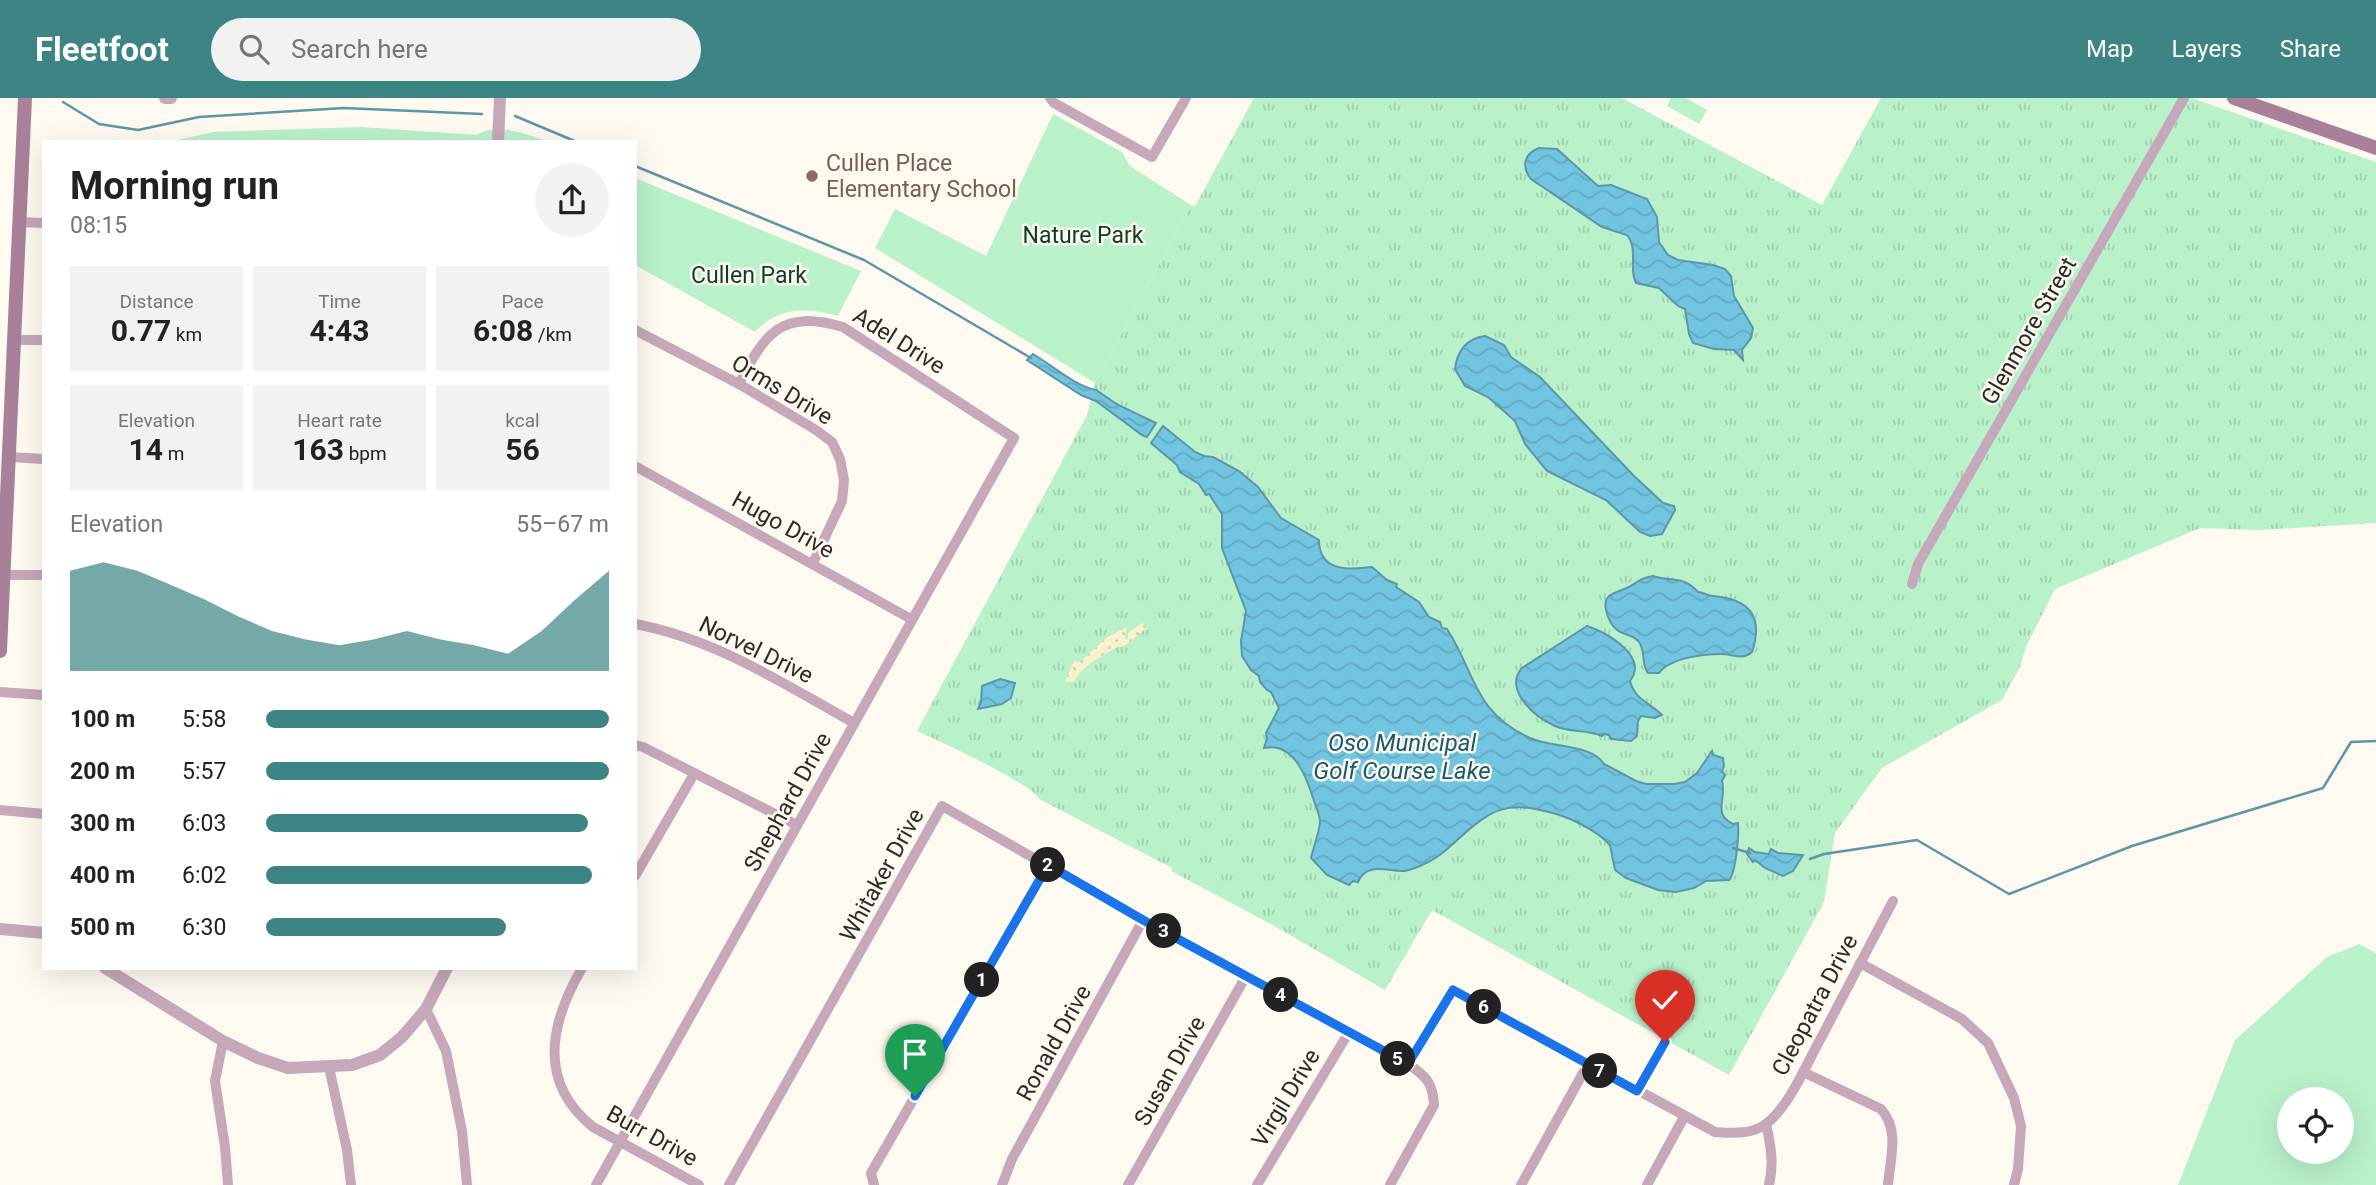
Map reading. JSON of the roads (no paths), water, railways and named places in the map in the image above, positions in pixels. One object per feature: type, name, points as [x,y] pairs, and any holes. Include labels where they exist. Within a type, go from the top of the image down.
[{"type":"main road","points":[[0,651],[25,98]]},
{"type":"main road","points":[[2234,98],[2376,148]]},
{"type":"street","points":[[165,98],[171,98]]},
{"type":"street","points":[[498,140],[500,98]]},
{"type":"street","points":[[1050,98],[1054,103],[1152,157],[1186,98]]},
{"type":"street","name":"Glenmore Street","points":[[1912,584],[1918,564],[2183,98]]},
{"type":"street","points":[[19,222],[42,223]]},
{"type":"street","name":"Adel Drive","points":[[739,384],[757,348],[778,329],[799,320],[819,320],[843,327],[1014,438]]},
{"type":"street","name":"Orms Drive","points":[[637,331],[739,384],[832,442],[844,480],[842,501],[814,563]]},
{"type":"street","points":[[14,340],[42,340]]},
{"type":"street","name":"Shephard Drive","points":[[596,1185],[1014,438]]},
{"type":"street","points":[[9,457],[42,459]]},
{"type":"street","name":"Hugo Drive","points":[[637,467],[911,619]]},
{"type":"street","points":[[4,575],[42,575]]},
{"type":"street","name":"Norvel Drive","points":[[637,625],[697,640],[734,656],[854,723]]},
{"type":"street","points":[[0,692],[42,695]]},
{"type":"street","points":[[637,746],[797,825]]},
{"type":"street","points":[[637,873],[694,774]]},
{"type":"street","name":"Whitaker Drive","points":[[729,1185],[943,806],[1427,1077],[1433,1091],[1434,1105],[1390,1185]]},
{"type":"street","points":[[0,810],[42,814]]},
{"type":"street","points":[[874,1185],[871,1173],[1048,865]]},
{"type":"street","name":"Cleopatra Drive","points":[[1766,1124],[1779,1111],[1803,1072],[1893,901]]},
{"type":"street","name":"Ronald Drive","points":[[1002,1185],[1012,1159],[1143,920]]},
{"type":"street","points":[[0,929],[42,933]]},
{"type":"street","points":[[1860,963],[1962,1019],[1989,1043],[2014,1098],[2021,1126],[2014,1185]]},
{"type":"street","points":[[108,970],[223,1041],[258,1059],[288,1068],[352,1065],[380,1055],[402,1037],[426,1009],[445,970]]},
{"type":"street","name":"Burr Drive","points":[[581,970],[567,995],[557,1024],[554,1061],[558,1079],[569,1103],[579,1115],[620,1143],[699,1185]]},
{"type":"street","name":"Susan Drive","points":[[1128,1185],[1246,976]]},
{"type":"street","points":[[1408,1064],[1453,990],[1715,1132],[1751,1131],[1766,1124],[1773,1169],[1769,1185]]},
{"type":"street","points":[[426,1009],[446,1051],[462,1131],[467,1185]]},
{"type":"street","name":"Virgil Drive","points":[[1257,1185],[1349,1032]]},
{"type":"street","points":[[223,1041],[215,1081],[228,1185]]},
{"type":"street","points":[[1637,1091],[1665,1042]]},
{"type":"street","points":[[1521,1185],[1588,1064]]},
{"type":"street","points":[[329,1067],[351,1185]]},
{"type":"street","points":[[1803,1072],[1881,1109],[1890,1119],[1893,1131],[1888,1185]]},
{"type":"street","points":[[1647,1185],[1684,1117]]},
{"type":"water","points":[[1539,148],[1557,149],[1598,186],[1611,185],[1647,199],[1657,217],[1659,242],[1668,255],[1678,260],[1725,269],[1731,276],[1734,296],[1753,328],[1751,338],[1742,350],[1743,360],[1734,350],[1714,349],[1693,343],[1685,309],[1659,288],[1636,283],[1631,241],[1627,235],[1602,227],[1531,179],[1525,165],[1527,157]]},
{"type":"water","points":[[1485,336],[1504,345],[1511,357],[1540,377],[1634,476],[1663,503],[1674,506],[1675,510],[1662,534],[1650,536],[1640,532],[1606,500],[1547,471],[1525,444],[1515,421],[1488,397],[1465,386],[1455,369],[1458,357],[1464,346],[1473,339]]},
{"type":"water","points":[[1033,354],[1072,380],[1156,423],[1147,437],[1142,435],[1096,401],[1081,395],[1027,360]]},
{"type":"water","name":"Oso Municipal Golf Course Lake","points":[[1163,426],[1195,452],[1213,457],[1239,471],[1258,487],[1281,518],[1319,540],[1320,550],[1330,563],[1337,567],[1354,569],[1372,567],[1419,602],[1429,617],[1447,629],[1478,691],[1497,717],[1512,728],[1539,741],[1590,753],[1604,764],[1646,784],[1685,782],[1697,773],[1712,751],[1713,755],[1723,758],[1723,816],[1733,824],[1738,823],[1735,862],[1729,880],[1706,881],[1694,888],[1676,892],[1658,890],[1626,878],[1615,870],[1610,845],[1592,830],[1563,816],[1513,807],[1491,814],[1439,856],[1410,870],[1371,870],[1361,876],[1358,882],[1353,881],[1349,885],[1327,875],[1311,858],[1320,819],[1303,772],[1298,763],[1283,750],[1264,748],[1266,733],[1279,708],[1271,692],[1260,682],[1259,676],[1251,670],[1242,656],[1241,641],[1246,611],[1222,548],[1222,514],[1199,484],[1180,472],[1177,465],[1151,443]]},
{"type":"water","points":[[1653,576],[1682,581],[1698,592],[1736,601],[1744,606],[1754,619],[1756,628],[1752,652],[1741,657],[1721,654],[1696,656],[1679,660],[1659,673],[1648,673],[1639,642],[1614,627],[1608,618],[1605,604],[1612,594]]},
{"type":"water","points":[[1587,626],[1614,640],[1630,655],[1634,663],[1630,681],[1632,687],[1639,697],[1662,715],[1655,718],[1641,716],[1637,736],[1631,741],[1555,726],[1531,709],[1519,694],[1517,676],[1522,668]]},
{"type":"water","points":[[1000,679],[1015,683],[1011,698],[1002,704],[978,709],[982,686]]},
{"type":"water","points":[[1749,848],[1755,852],[1769,854],[1771,849],[1778,853],[1803,855],[1793,871],[1783,876],[1755,860],[1753,862],[1747,854]]},
{"type":"waterway","points":[[63,102],[99,124],[138,130],[199,117],[344,108],[482,114]]},
{"type":"waterway","points":[[515,116],[572,140]]},
{"type":"waterway","points":[[637,167],[864,260],[1031,358]]},
{"type":"waterway","points":[[1810,859],[1824,854],[1917,840],[2009,894],[2132,846],[2323,788],[2351,742],[2376,741]]},
{"type":"waterway","points":[[1733,848],[1750,853]]},
{"type":"place","name":"Cullen Place Elementary School","points":[[812,176]]},
{"type":"park label","name":"Nature Park","points":[[1083,235]]},
{"type":"park label","name":"Cullen Park","points":[[749,275]]}]
